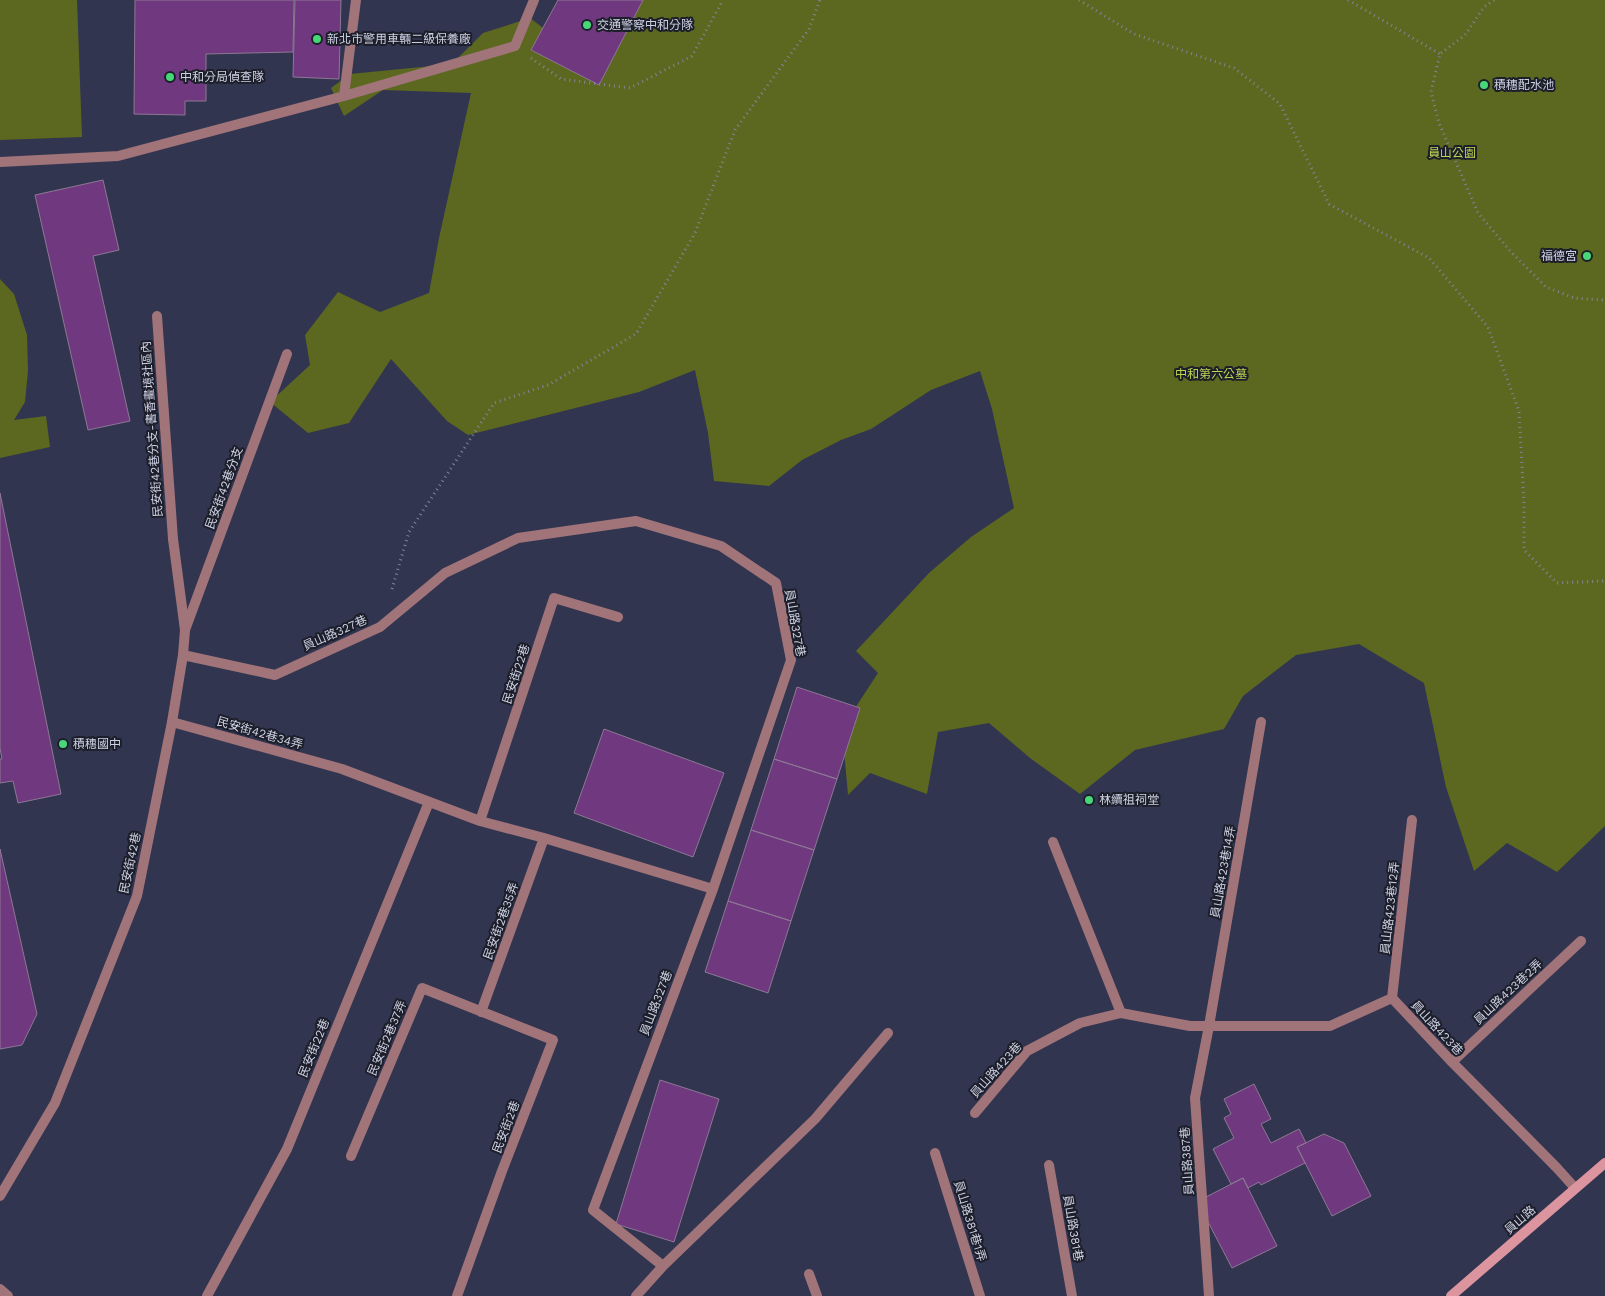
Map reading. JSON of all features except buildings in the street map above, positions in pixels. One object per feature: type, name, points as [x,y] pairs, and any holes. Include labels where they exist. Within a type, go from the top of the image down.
[{"type":"street","points":[[344,96],[356,0]]},
{"type":"street","points":[[0,162],[118,156],[344,96],[515,46],[534,0]]},
{"type":"street","name":"民安街42巷分支-書香畫境社區內","points":[[157,316],[173,539]]},
{"type":"street","name":"民安街42巷分支","points":[[185,630],[287,354]]},
{"type":"street","name":"員山路327巷","points":[[183,655],[274,675],[380,627],[444,573],[518,538],[636,521],[721,546],[776,583],[791,660],[713,889],[593,1210],[663,1266]]},
{"type":"street","name":"民安街42巷","points":[[0,1196],[54,1104],[137,896],[172,722],[183,655],[185,630],[173,539]]},
{"type":"street","name":"民安街22巷","points":[[480,821],[554,598],[618,617]]},
{"type":"street","name":"民安街42巷34弄","points":[[172,722],[342,769],[480,821],[544,838],[713,889]]},
{"type":"street","name":"員山路423巷14弄","points":[[1209,1026],[1262,722]]},
{"type":"street","name":"民安街22巷","points":[[207,1296],[287,1149],[429,802]]},
{"type":"street","name":"員山路423巷12弄","points":[[1392,998],[1412,820]]},
{"type":"street","name":"民安街2巷35弄","points":[[481,1012],[544,838]]},
{"type":"street","points":[[1052,842],[1121,1013]]},
{"type":"street","name":"員山路423巷2弄","points":[[1452,1062],[1581,941]]},
{"type":"street","name":"民安街2巷37弄","points":[[351,1156],[422,988],[481,1012]]},
{"type":"street","name":"員山路423巷","points":[[975,1113],[1027,1051],[1080,1023],[1121,1013],[1190,1026],[1330,1026],[1392,998],[1575,1188]]},
{"type":"street","name":"民安街2巷","points":[[457,1296],[553,1040],[481,1012]]},
{"type":"street","name":"員山路387巷","points":[[1208,1296],[1195,1098],[1209,1026]]},
{"type":"street","points":[[636,1296],[663,1266],[815,1119],[888,1033]]},
{"type":"street","name":"員山路381巷1弄","points":[[935,1153],[980,1296]]},
{"type":"street","name":"員山路","points":[[1451,1296],[1605,1163]]},
{"type":"street","name":"員山路381巷","points":[[1049,1165],[1072,1296]]},
{"type":"street","points":[[809,1274],[817,1296]]},
{"type":"street","points":[[0,1289],[8,1296]]},
{"type":"path","points":[[515,46],[560,78],[630,88],[692,56],[723,0]]},
{"type":"path","points":[[380,627],[409,532],[494,403],[548,385],[636,334],[695,233],[735,130],[809,30],[820,0]]},
{"type":"path","points":[[1079,0],[1134,34],[1234,68],[1280,104],[1329,204],[1430,258],[1488,327],[1519,411],[1524,502],[1524,550],[1557,583],[1605,581]]},
{"type":"path","points":[[1348,0],[1440,54]]},
{"type":"path","points":[[1494,0],[1484,7],[1466,35],[1440,54],[1431,92],[1439,123],[1478,213],[1511,252],[1546,287],[1574,298],[1605,300]]},
{"type":"green space","points":[[0,0],[77,0],[82,137],[0,140]]},
{"type":"green space","points":[[639,0],[1605,0],[1605,826],[1557,872],[1507,843],[1474,871],[1446,787],[1424,683],[1359,644],[1296,655],[1243,696],[1224,729],[1135,750],[1080,794],[1030,758],[989,723],[938,732],[927,794],[870,773],[848,795],[842,728],[878,673],[856,651],[929,573],[971,537],[1014,508],[992,409],[980,371],[931,390],[871,429],[841,440],[802,460],[769,486],[714,481],[708,433],[695,370],[639,392],[468,435],[447,421],[391,359],[349,423],[308,433],[270,402],[310,365],[305,335],[338,292],[380,312],[429,293],[439,238],[471,93],[383,90],[344,116],[331,88],[350,74],[452,64],[483,33],[530,18],[587,61]]},
{"type":"green space","points":[[0,279],[14,294],[27,335],[28,371],[25,402],[14,420],[46,416],[50,447],[0,458]]},
{"type":"place","name":"交通警察中和分隊","points":[[587,25]]},
{"type":"place","name":"新北市警用車輛二級保養廠","points":[[317,39]]},
{"type":"place","name":"中和分局偵查隊","points":[[170,77]]},
{"type":"place","name":"積穗配水池","points":[[1484,85]]},
{"type":"place","name":"福德宮","points":[[1587,256]]},
{"type":"place","name":"積穗國中","points":[[63,744]]},
{"type":"place","name":"林續祖祠堂","points":[[1089,800]]},
{"type":"park label","name":"員山公園","points":[[1452,153]]},
{"type":"park label","name":"中和第六公墓","points":[[1211,374]]}]
